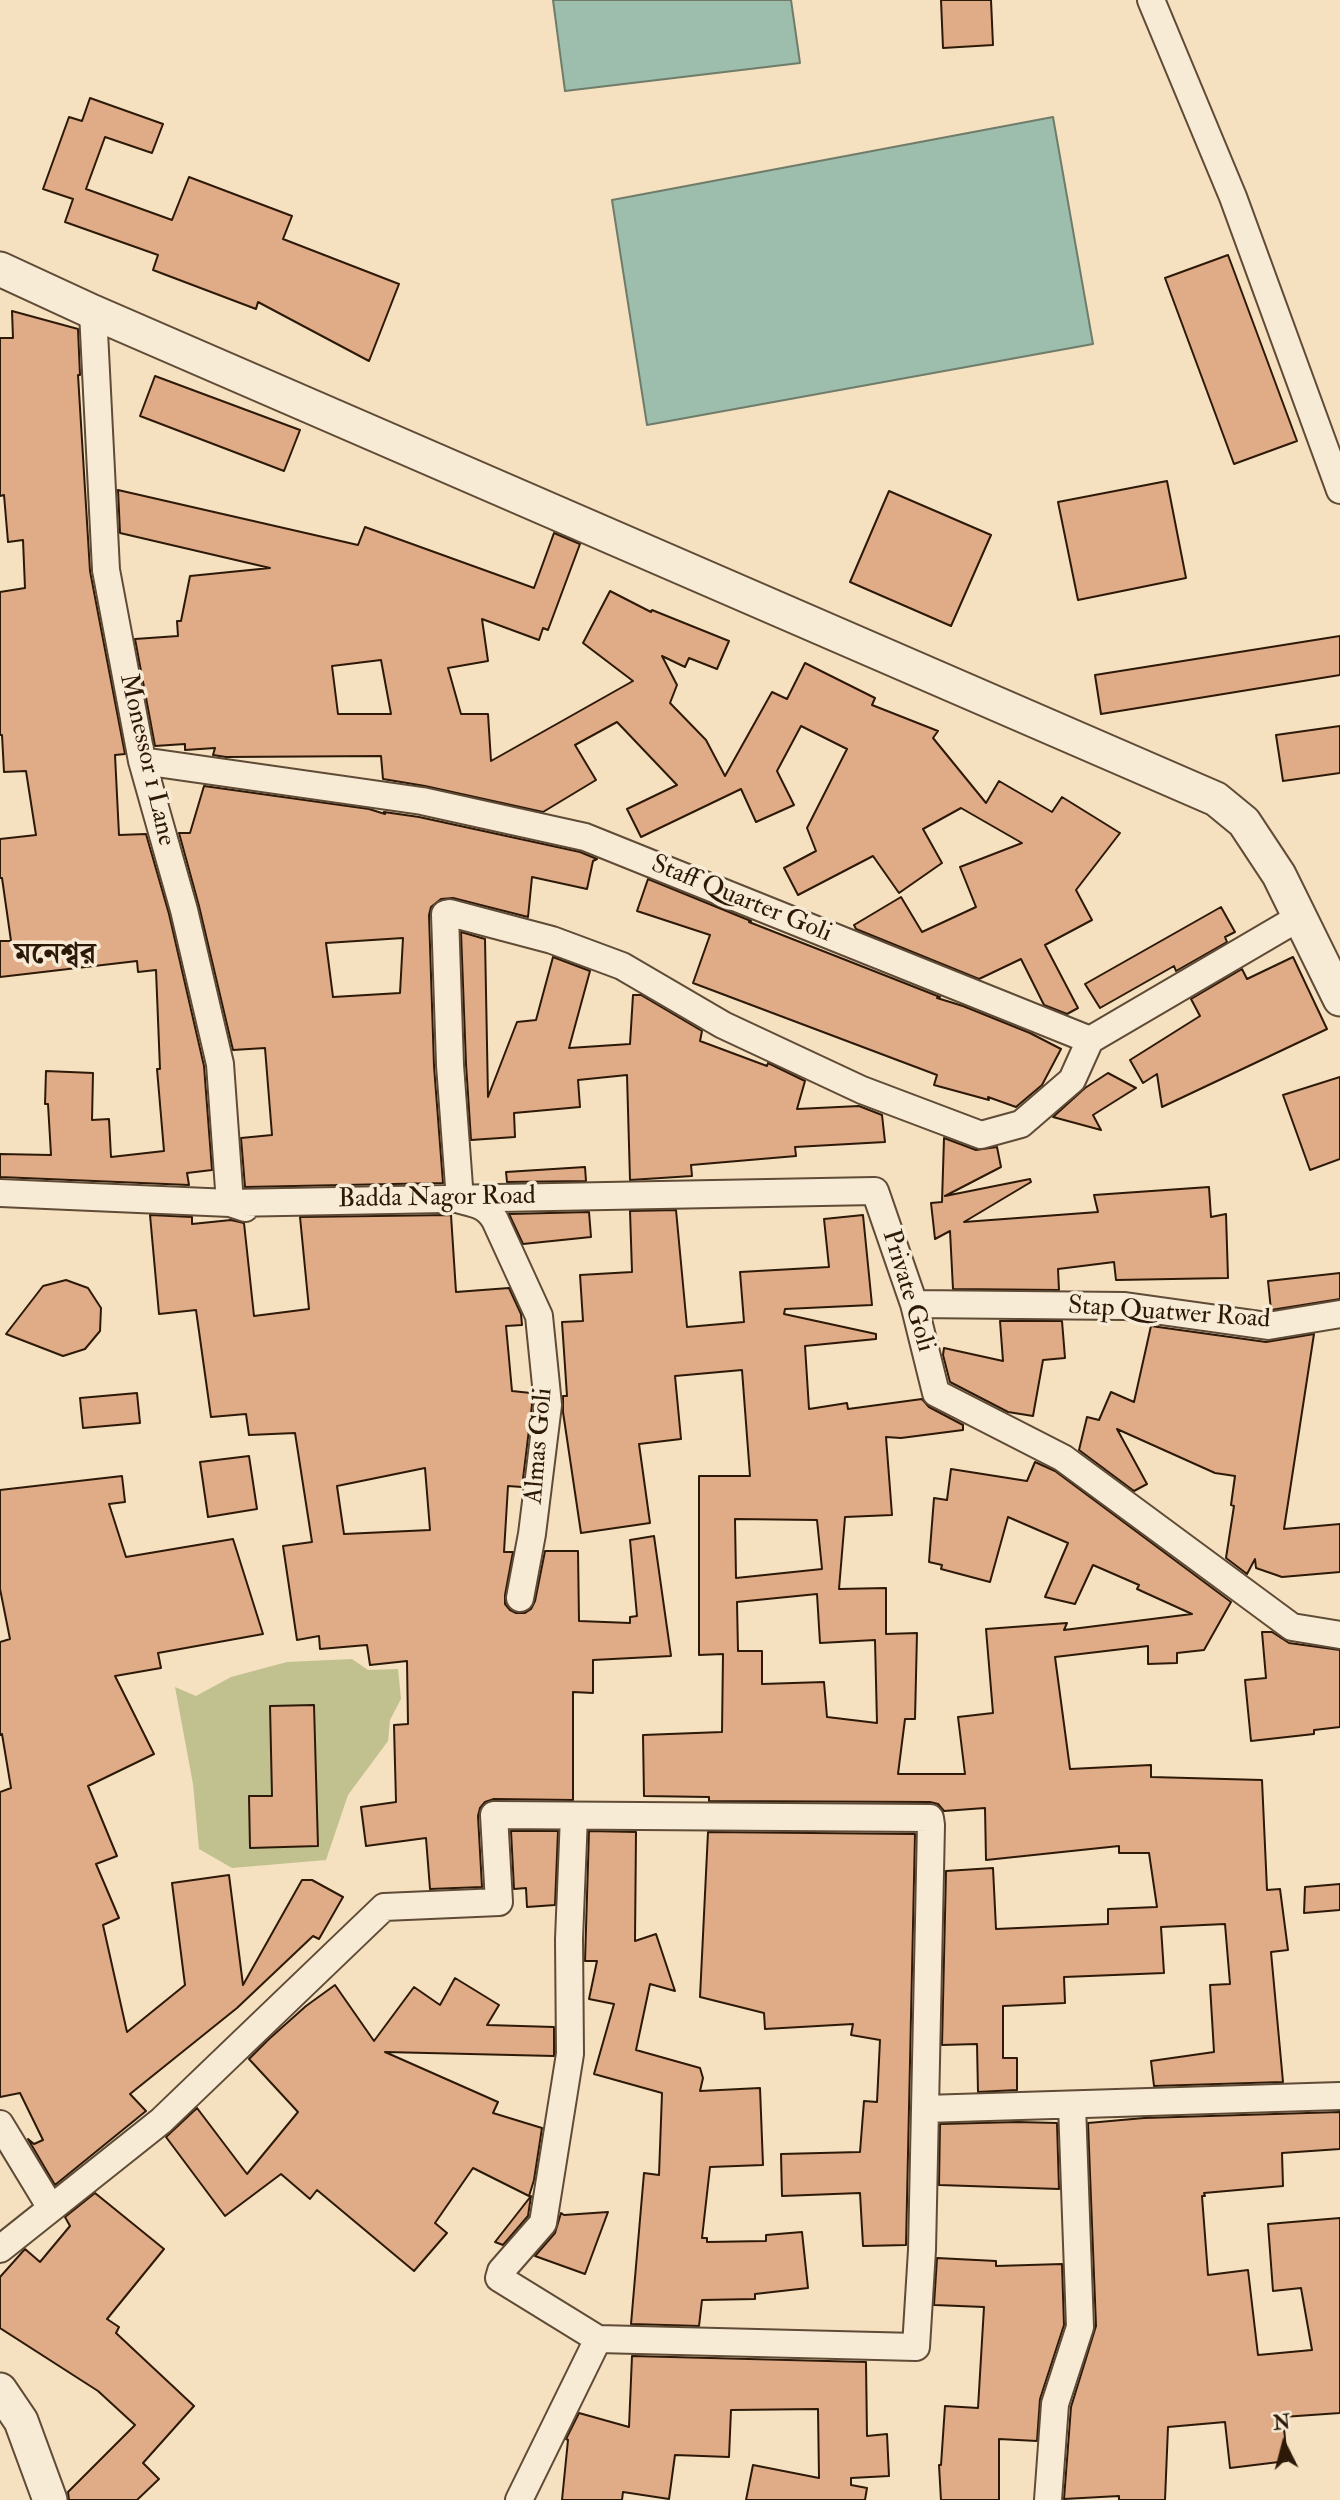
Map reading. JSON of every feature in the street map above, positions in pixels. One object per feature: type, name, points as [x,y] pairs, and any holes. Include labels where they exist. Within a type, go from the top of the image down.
[{"type":"street","points":[[1151,0],[1233,197],[1340,490]]},
{"type":"street","points":[[0,269],[93,312],[1216,799],[1244,822],[1279,875],[1340,999]]},
{"type":"street","name":"Monessor 1 Lane","points":[[93,312],[106,570],[142,761],[184,910],[220,1064],[230,1203]]},
{"type":"street","name":"Staff Quarter Goli","points":[[142,761],[422,801],[585,837],[1090,1040]]},
{"type":"street","points":[[460,1200],[450,1065],[445,914],[552,940],[602,958],[637,973],[735,1031],[862,1090],[981,1135],[1021,1124],[1072,1080],[1090,1040],[1300,917]]},
{"type":"street","name":"Badda Nagor Road","points":[[0,1193],[230,1203],[875,1191]]},
{"type":"street","name":"Private Goli","points":[[875,1191],[914,1304],[936,1393],[1063,1458],[1292,1627],[1340,1635]]},
{"type":"street","name":"Almas Goli","points":[[460,1200],[480,1204],[489,1210],[539,1316],[548,1405],[532,1534],[520,1598]]},
{"type":"street","points":[[230,1203],[267,1215]]},
{"type":"street","name":"Stap Quatwer Road","points":[[914,1304],[1125,1306],[1268,1326],[1340,1314]]},
{"type":"street","points":[[0,2249],[160,2121],[384,1907],[499,1902],[494,1815],[930,1818],[925,2109],[916,2347],[598,2339],[499,2278],[501,2271],[543,2223],[570,2054],[569,1939],[574,1816]]},
{"type":"street","points":[[925,2109],[1340,2096]]},
{"type":"street","points":[[1048,2500],[1055,2404],[1080,2327],[1072,2105]]},
{"type":"street","points":[[0,2124],[51,2208]]},
{"type":"street","points":[[519,2500],[598,2339]]},
{"type":"street","points":[[0,2390],[20,2421],[50,2500]]},
{"type":"green space","points":[[352,1659],[368,1670],[398,1669],[401,1699],[390,1720],[388,1741],[348,1795],[326,1860],[232,1868],[199,1849],[193,1784],[175,1687],[196,1696],[231,1677],[287,1662]]},
{"type":"shaded area","points":[[553,0],[791,0],[800,63],[565,91]]},
{"type":"shaded area","points":[[1053,117],[1093,344],[647,425],[612,200]]},
{"type":"building","points":[[941,0],[991,0],[993,45],[943,48]]},
{"type":"building","points":[[90,98],[163,124],[152,153],[105,137],[86,189],[172,220],[189,177],[292,216],[283,239],[399,284],[369,361],[258,302],[256,309],[153,270],[158,255],[65,222],[73,199],[43,189],[69,117],[82,121]]},
{"type":"building","points":[[1228,255],[1297,441],[1234,464],[1165,278]]},
{"type":"building","points":[[12,311],[78,329],[78,375],[90,571],[125,754],[115,755],[119,835],[146,834],[169,914],[204,1066],[212,1170],[187,1173],[189,1185],[0,1177],[0,1154],[51,1155],[48,1104],[45,1104],[46,1071],[93,1073],[92,1120],[109,1119],[111,1157],[164,1151],[157,1069],[160,1069],[156,970],[138,972],[137,961],[0,977],[0,941],[11,941],[0,878],[0,839],[36,835],[26,771],[4,772],[0,735],[0,592],[25,588],[23,540],[8,542],[4,495],[0,496],[0,338],[13,338]]},
{"type":"building","points":[[155,376],[300,430],[284,471],[140,416]]},
{"type":"building","points":[[1167,481],[1186,578],[1078,600],[1058,502]]},
{"type":"building","points":[[118,490],[358,545],[365,527],[534,588],[554,533],[580,544],[548,630],[543,628],[539,640],[482,619],[488,661],[448,668],[461,714],[488,714],[491,761],[633,681],[583,643],[610,591],[651,612],[652,610],[729,641],[717,669],[689,658],[685,667],[662,656],[677,685],[670,703],[706,740],[725,776],[772,692],[787,699],[805,663],[875,698],[872,705],[938,731],[933,738],[986,803],[999,781],[1052,812],[1062,797],[1120,833],[1076,890],[1092,920],[1045,945],[1078,1008],[1067,1014],[1044,1005],[1021,959],[979,979],[856,929],[854,925],[901,897],[922,932],[976,907],[960,867],[1022,843],[961,808],[923,829],[942,863],[899,893],[873,856],[798,895],[784,868],[816,851],[807,828],[847,749],[801,726],[777,771],[794,805],[756,822],[741,789],[641,837],[627,809],[677,785],[617,722],[575,745],[596,780],[543,812],[383,779],[381,756],[226,757],[213,755],[215,748],[185,750],[185,744],[155,746],[135,639],[178,636],[177,621],[181,621],[190,576],[270,568],[120,533]],"holes":[[[381,660],[391,714],[338,714],[332,666]]]},
{"type":"building","points":[[889,491],[991,535],[951,626],[850,582]]},
{"type":"building","points":[[1340,636],[1340,675],[1101,714],[1095,675]]},
{"type":"building","points":[[1340,726],[1340,773],[1283,781],[1276,735]]},
{"type":"building","points":[[204,786],[419,817],[580,852],[597,859],[593,861],[587,889],[532,877],[528,917],[453,898],[441,899],[431,907],[429,915],[434,1066],[443,1183],[245,1187],[241,1138],[272,1135],[265,1048],[233,1050],[179,833],[190,833]],"holes":[[[403,938],[400,993],[333,997],[326,943]]]},
{"type":"building","points":[[648,879],[940,997],[937,998],[1030,1033],[1061,1049],[1042,1085],[1016,1107],[988,1097],[989,1100],[934,1085],[937,1075],[693,983],[710,935],[637,911]]},
{"type":"building","points":[[1221,907],[1235,932],[1225,937],[1227,942],[1176,971],[1174,966],[1100,1008],[1085,984]]},
{"type":"building","points":[[461,932],[485,939],[488,1097],[517,1022],[536,1020],[553,957],[590,971],[569,1048],[630,1044],[633,995],[641,995],[702,1031],[700,1041],[767,1066],[768,1063],[805,1081],[797,1109],[859,1106],[882,1115],[885,1142],[795,1147],[796,1156],[691,1165],[692,1176],[630,1180],[627,1075],[578,1080],[580,1107],[514,1113],[515,1137],[471,1140]]},
{"type":"building","points":[[1293,957],[1327,1029],[1162,1107],[1157,1074],[1143,1083],[1130,1060],[1200,1016],[1191,999],[1242,969],[1247,979]]},
{"type":"building","points":[[1108,1073],[1136,1088],[1093,1115],[1101,1130],[1053,1117],[1085,1088]]},
{"type":"building","points":[[1340,1077],[1340,1159],[1310,1170],[1283,1095]]},
{"type":"building","points":[[944,1138],[976,1150],[997,1147],[1001,1167],[945,1196],[1030,1179],[1031,1182],[964,1222],[1098,1212],[1094,1195],[1209,1187],[1211,1217],[1226,1214],[1228,1278],[1116,1280],[1114,1262],[1058,1269],[1059,1290],[953,1289],[950,1231],[935,1239],[931,1203],[942,1202]]},
{"type":"building","points":[[585,1167],[586,1181],[507,1182],[506,1172]]},
{"type":"building","points":[[676,1210],[687,1327],[744,1322],[740,1272],[829,1267],[824,1219],[863,1215],[872,1305],[785,1309],[784,1314],[876,1334],[876,1339],[805,1346],[809,1409],[847,1403],[848,1409],[922,1399],[929,1407],[963,1425],[963,1430],[901,1438],[886,1437],[892,1515],[845,1517],[839,1589],[886,1588],[886,1634],[917,1633],[915,1719],[905,1719],[898,1774],[965,1774],[958,1717],[993,1713],[986,1629],[1067,1623],[1064,1630],[1192,1614],[1137,1589],[1139,1585],[1093,1565],[1075,1604],[1045,1597],[1068,1543],[1008,1517],[990,1582],[941,1569],[942,1565],[929,1562],[934,1498],[947,1500],[951,1469],[1027,1481],[1035,1462],[1055,1471],[1231,1602],[1204,1650],[1177,1653],[1177,1663],[1148,1664],[1148,1646],[1055,1657],[1070,1769],[1151,1765],[1151,1777],[1262,1780],[1267,1890],[1280,1889],[1288,1950],[1271,1952],[1283,2082],[1154,2086],[1151,2061],[1214,2052],[1210,1985],[1230,1984],[1225,1924],[1161,1927],[1164,1973],[1064,1977],[1065,2003],[1003,2006],[1003,2058],[1017,2058],[1017,2090],[978,2092],[977,2044],[942,2045],[946,1871],[993,1868],[996,1929],[1108,1924],[1108,1909],[1157,1907],[1149,1853],[1119,1853],[1119,1846],[986,1860],[985,1808],[944,1811],[938,1804],[930,1802],[709,1801],[709,1797],[644,1796],[643,1735],[722,1732],[723,1654],[699,1655],[699,1476],[750,1476],[742,1370],[675,1376],[681,1439],[639,1444],[650,1523],[581,1533],[563,1412],[563,1396],[567,1396],[562,1322],[583,1321],[580,1275],[632,1272],[630,1211]],"holes":[[[735,1519],[817,1520],[822,1569],[736,1578]],[[817,1594],[820,1643],[875,1640],[877,1723],[827,1717],[824,1682],[762,1684],[762,1651],[738,1651],[737,1602]]]},
{"type":"building","points":[[589,1212],[591,1237],[523,1244],[509,1214]]},
{"type":"building","points":[[150,1215],[192,1217],[192,1224],[231,1220],[244,1223],[254,1316],[309,1309],[300,1217],[451,1215],[456,1292],[509,1288],[521,1314],[522,1325],[506,1326],[512,1391],[531,1393],[532,1405],[522,1487],[508,1486],[504,1552],[513,1552],[505,1604],[516,1613],[525,1613],[531,1609],[545,1551],[578,1551],[579,1621],[630,1623],[630,1617],[637,1616],[630,1540],[654,1536],[671,1656],[593,1660],[593,1693],[573,1692],[573,1800],[494,1799],[485,1802],[478,1816],[482,1887],[430,1889],[426,1838],[366,1846],[361,1807],[396,1802],[394,1725],[408,1724],[407,1661],[370,1665],[367,1645],[320,1649],[319,1636],[297,1640],[283,1546],[312,1542],[295,1433],[249,1435],[246,1414],[211,1417],[196,1310],[159,1314]],"holes":[[[425,1468],[430,1530],[344,1534],[337,1486]]]},
{"type":"building","points":[[1340,1273],[1340,1299],[1271,1310],[1268,1281]]},
{"type":"building","points":[[66,1280],[88,1288],[101,1308],[100,1331],[85,1349],[63,1356],[6,1334],[43,1286]]},
{"type":"building","points":[[1000,1321],[1062,1321],[1065,1358],[1043,1360],[1033,1416],[1008,1412],[950,1382],[943,1355],[944,1348],[1003,1361]]},
{"type":"building","points":[[1151,1326],[1266,1342],[1314,1334],[1284,1529],[1340,1524],[1340,1572],[1282,1577],[1256,1568],[1255,1559],[1247,1574],[1226,1558],[1234,1506],[1231,1505],[1235,1476],[1215,1473],[1117,1429],[1147,1484],[1134,1491],[1079,1450],[1087,1417],[1099,1420],[1111,1392],[1134,1402]]},
{"type":"building","points":[[137,1393],[140,1423],[83,1428],[80,1398]]},
{"type":"building","points":[[249,1456],[257,1509],[208,1517],[200,1462]]},
{"type":"building","points":[[122,1476],[125,1502],[109,1504],[126,1557],[233,1539],[263,1634],[158,1653],[161,1668],[115,1676],[154,1754],[88,1786],[117,1856],[96,1864],[119,1918],[103,1925],[127,2032],[185,1985],[172,1883],[229,1875],[243,1985],[302,1880],[312,1880],[343,1897],[319,1939],[313,1936],[237,2008],[130,2094],[146,2111],[55,2185],[28,2139],[34,2144],[43,2140],[20,2093],[0,2097],[0,1792],[11,1788],[2,1734],[0,1735],[0,1642],[10,1639],[0,1589],[0,1490]]},
{"type":"building","points":[[1262,1632],[1272,1632],[1289,1643],[1340,1650],[1340,1727],[1314,1730],[1314,1734],[1251,1741],[1245,1680],[1266,1678]]},
{"type":"building","points":[[314,1705],[318,1846],[250,1848],[249,1796],[272,1796],[270,1706]]},
{"type":"building","points":[[511,1831],[558,1831],[555,1905],[527,1907],[526,1888],[514,1889]]},
{"type":"building","points":[[589,1831],[636,1832],[635,1941],[656,1934],[675,1991],[650,1984],[636,2050],[700,2068],[703,2078],[700,2091],[760,2088],[763,2165],[710,2167],[702,2238],[707,2238],[707,2242],[766,2241],[766,2235],[802,2232],[808,2288],[755,2294],[755,2299],[702,2300],[699,2326],[631,2324],[644,2173],[659,2175],[662,2093],[594,2074],[614,2004],[589,1999],[597,1961],[585,1961]]},
{"type":"building","points":[[708,1832],[915,1834],[906,2245],[863,2246],[860,2193],[782,2196],[781,2154],[860,2152],[864,2101],[877,2102],[880,2040],[851,2035],[853,2024],[765,2029],[764,2013],[700,1997]]},
{"type":"building","points":[[1340,1884],[1340,1910],[1304,1913],[1305,1887]]},
{"type":"building","points":[[455,1978],[499,2005],[487,2025],[554,2027],[554,2056],[385,2052],[498,2102],[493,2113],[542,2128],[529,2196],[473,2168],[435,2223],[447,2233],[414,2271],[317,2190],[310,2199],[281,2174],[225,2216],[166,2137],[197,2108],[247,2174],[298,2112],[249,2059],[269,2039],[306,2006],[335,1985],[374,2041],[414,1987],[440,2005]]},
{"type":"building","points":[[1340,2112],[1340,2149],[1282,2153],[1283,2186],[1204,2193],[1205,2196],[1202,2196],[1208,2275],[1248,2270],[1258,2355],[1312,2350],[1301,2288],[1273,2291],[1268,2224],[1340,2218],[1340,2413],[1283,2417],[1287,2461],[1230,2468],[1225,2422],[1168,2427],[1165,2500],[1119,2500],[1119,2496],[1064,2499],[1071,2407],[1096,2326],[1088,2123],[1144,2118]]},
{"type":"building","points":[[1057,2123],[1059,2189],[939,2185],[940,2124]]},
{"type":"building","points":[[95,2193],[164,2249],[107,2319],[119,2327],[116,2333],[194,2406],[143,2463],[159,2479],[137,2500],[69,2500],[68,2492],[135,2425],[98,2391],[0,2328],[0,2277],[25,2249],[40,2262],[70,2226],[65,2217]]},
{"type":"building","points":[[531,2196],[528,2216],[503,2245],[495,2242]]},
{"type":"building","points":[[608,2212],[585,2274],[535,2256],[555,2233],[561,2213]]},
{"type":"building","points":[[937,2258],[996,2261],[996,2266],[1062,2264],[1064,2325],[1040,2399],[1037,2441],[999,2439],[999,2500],[941,2500],[939,2465],[945,2406],[978,2408],[984,2307],[934,2305]]},
{"type":"building","points":[[632,2356],[866,2362],[867,2436],[887,2434],[889,2476],[851,2478],[851,2485],[867,2488],[865,2500],[746,2500],[753,2465],[819,2478],[818,2409],[731,2410],[729,2457],[675,2455],[669,2499],[623,2492],[622,2500],[562,2500],[566,2439],[579,2413],[629,2427]]},
{"type":"district","name":"মনেশ্বর","points":[[55,957]]}]
